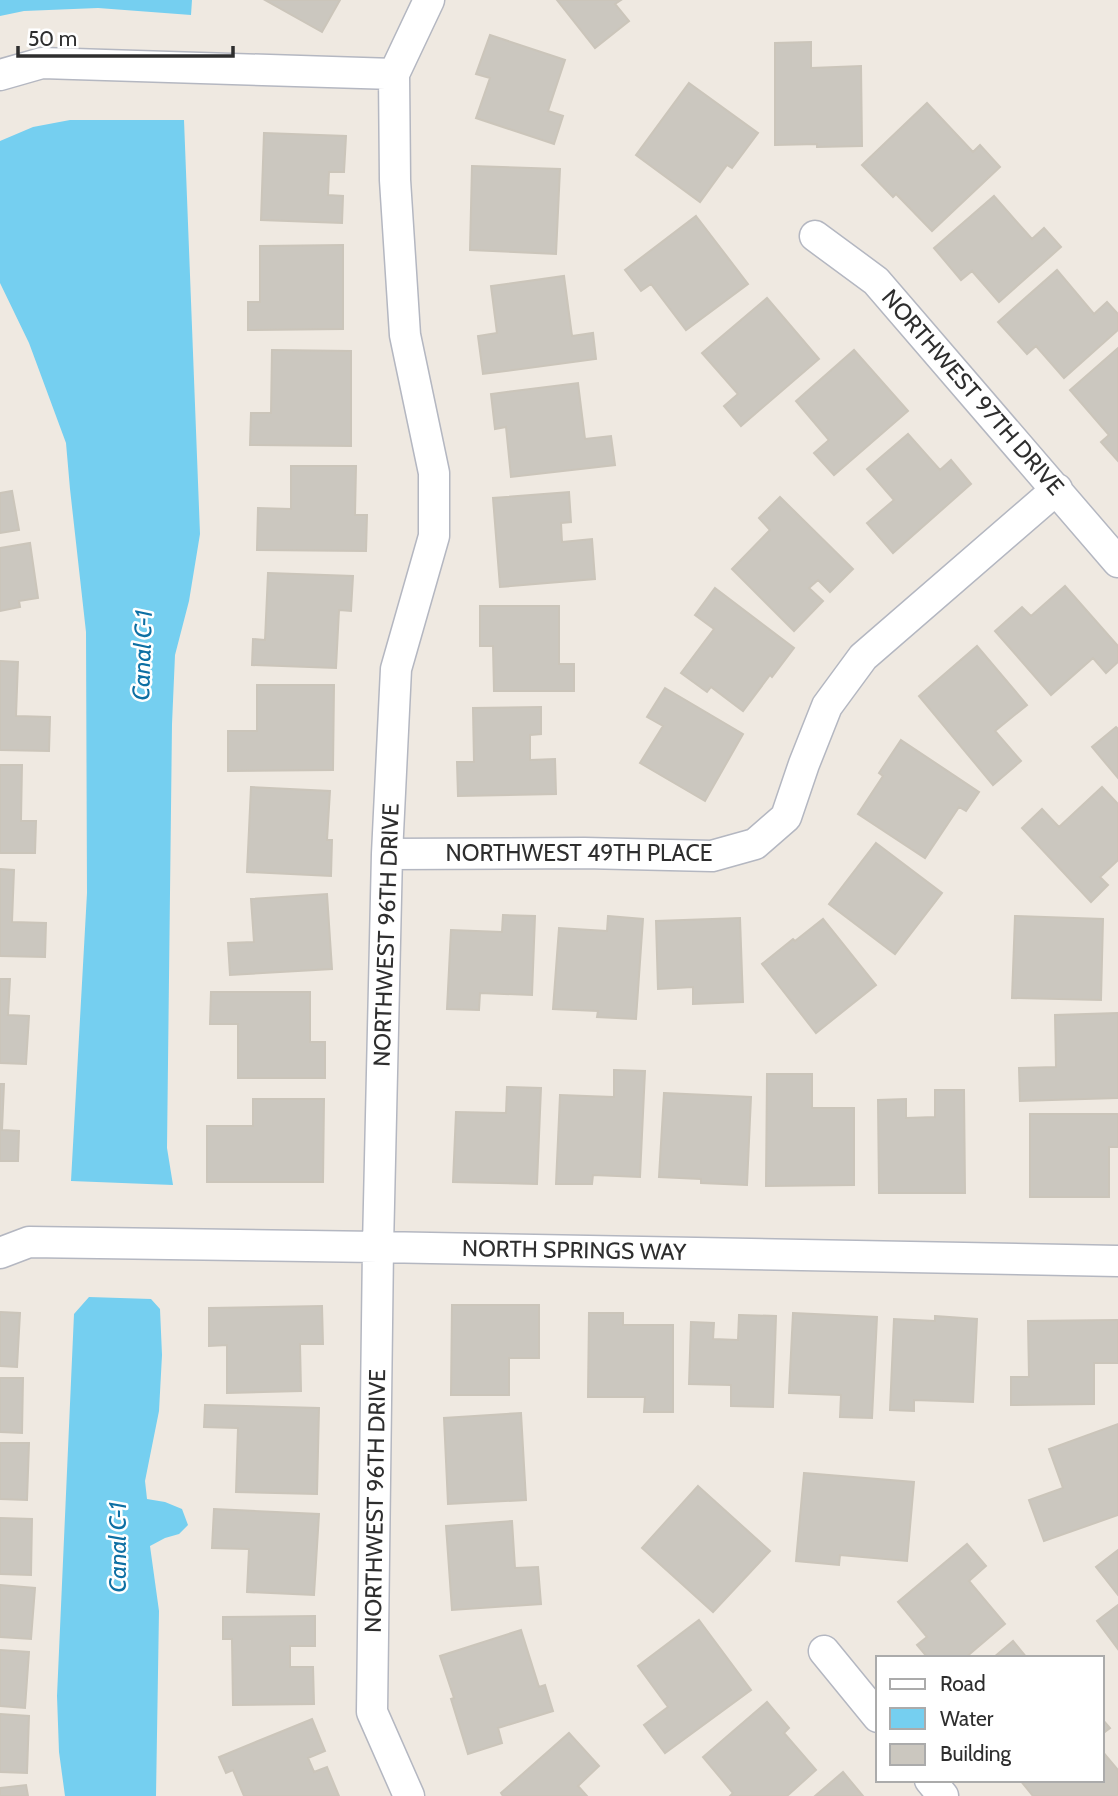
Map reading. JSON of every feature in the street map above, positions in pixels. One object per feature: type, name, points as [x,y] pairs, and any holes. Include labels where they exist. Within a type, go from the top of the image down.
[{"type":"street","points":[[0,75],[42,63],[394,74],[429,0]]},
{"type":"street","name":"NORTHWEST 96TH DRIVE","points":[[394,74],[396,180],[405,334],[434,474],[434,536],[396,669],[387,854],[378,1247],[372,1712],[409,1796]]},
{"type":"street","name":"NORTHWEST 97TH DRIVE","points":[[815,236],[876,281],[1118,562]]},
{"type":"street","name":"NORTHWEST 49TH PLACE","points":[[387,854],[584,853],[712,856],[755,844],[786,817],[827,706],[863,657],[1057,489]]},
{"type":"street","name":"NORTH SPRINGS WAY","points":[[0,1227],[29,1242]]},
{"type":"street","name":"NORTH SPRINGS WAY","points":[[0,1252],[29,1242],[1118,1261]]},
{"type":"street","points":[[824,1651],[876,1715]]},
{"type":"street","points":[[932,1782],[943,1796]]},
{"type":"water","points":[[0,0],[192,0],[191,15],[98,8],[24,11],[0,16]]},
{"type":"water","name":"Canal C-1","points":[[70,120],[184,120],[200,534],[189,601],[175,655],[172,724],[167,1148],[173,1185],[71,1181],[87,893],[86,632],[66,443],[29,343],[0,283],[0,141],[33,127]]},
{"type":"water","name":"Canal C-1","points":[[89,1297],[151,1299],[160,1309],[162,1355],[159,1411],[145,1481],[147,1499],[182,1509],[188,1525],[179,1534],[150,1546],[159,1611],[156,1796],[65,1796],[59,1752],[57,1696],[74,1314]]},
{"type":"building","points":[[265,0],[340,0],[322,32]]},
{"type":"building","points":[[557,0],[621,0],[615,4],[629,21],[595,48]]},
{"type":"building","points":[[490,35],[565,60],[548,111],[563,116],[554,144],[476,118],[490,78],[476,74]]},
{"type":"building","points":[[811,42],[811,68],[861,66],[862,146],[775,145],[775,43]]},
{"type":"building","points":[[689,83],[758,133],[732,168],[727,165],[700,202],[636,155]]},
{"type":"building","points":[[927,103],[973,152],[980,145],[1000,167],[932,231],[896,194],[893,197],[862,165]]},
{"type":"building","points":[[264,133],[346,136],[344,172],[329,172],[328,195],[343,196],[342,223],[261,220]]},
{"type":"building","points":[[472,166],[560,169],[556,254],[470,250]]},
{"type":"building","points":[[994,196],[1032,239],[1044,228],[1061,247],[999,302],[972,271],[961,280],[934,248]]},
{"type":"building","points":[[696,216],[748,284],[686,330],[651,284],[641,291],[625,270]]},
{"type":"building","points":[[343,245],[343,329],[248,330],[248,302],[260,302],[260,246]]},
{"type":"building","points":[[1057,270],[1094,314],[1107,302],[1118,314],[1118,330],[1064,378],[1036,346],[1027,354],[998,322]]},
{"type":"building","points":[[564,276],[572,336],[593,333],[596,359],[483,374],[478,336],[497,333],[491,286]]},
{"type":"building","points":[[767,298],[819,359],[741,426],[724,406],[738,394],[702,353]]},
{"type":"building","points":[[1118,348],[1118,461],[1101,442],[1109,435],[1070,390]]},
{"type":"building","points":[[272,350],[351,351],[351,446],[250,445],[251,413],[271,413]]},
{"type":"building","points":[[854,350],[908,411],[834,475],[814,453],[829,440],[796,401]]},
{"type":"building","points":[[578,383],[585,439],[611,436],[615,465],[511,477],[506,427],[495,429],[491,394]]},
{"type":"building","points":[[908,434],[940,470],[951,460],[971,484],[893,553],[867,523],[894,500],[867,469]]},
{"type":"building","points":[[291,466],[356,466],[355,515],[367,515],[366,551],[257,550],[258,508],[291,509]]},
{"type":"building","points":[[12,491],[19,530],[0,533],[0,493]]},
{"type":"building","points":[[569,492],[571,522],[561,523],[562,542],[592,539],[595,579],[500,587],[493,498]]},
{"type":"building","points":[[780,497],[853,569],[830,592],[818,580],[809,588],[823,601],[794,631],[732,569],[770,530],[759,518]]},
{"type":"building","points":[[30,543],[38,598],[19,601],[20,607],[0,611],[0,548]]},
{"type":"building","points":[[268,573],[353,576],[351,611],[339,610],[336,668],[252,665],[253,639],[265,640]]},
{"type":"building","points":[[1065,586],[1118,646],[1118,662],[1106,673],[1093,658],[1051,695],[995,631],[1022,607],[1031,616]]},
{"type":"building","points":[[715,588],[794,648],[743,711],[711,687],[707,692],[681,673],[714,629],[695,615]]},
{"type":"building","points":[[480,606],[559,606],[559,664],[574,664],[574,691],[494,691],[493,646],[480,646]]},
{"type":"building","points":[[977,646],[1027,705],[995,731],[1021,761],[993,785],[919,696]]},
{"type":"building","points":[[0,661],[18,662],[16,716],[50,717],[49,751],[0,750]]},
{"type":"building","points":[[257,685],[334,685],[333,770],[228,771],[228,731],[257,731]]},
{"type":"building","points":[[665,688],[743,734],[705,801],[640,763],[663,726],[647,717]]},
{"type":"building","points":[[541,707],[541,734],[530,735],[530,760],[555,759],[556,794],[458,796],[457,762],[474,762],[473,708]]},
{"type":"building","points":[[1116,727],[1118,729],[1118,778],[1092,747]]},
{"type":"building","points":[[901,740],[979,792],[966,811],[959,807],[925,858],[858,814],[883,776],[879,773]]},
{"type":"building","points":[[0,765],[22,765],[21,821],[36,821],[35,853],[0,853]]},
{"type":"building","points":[[251,787],[330,791],[327,840],[332,840],[331,876],[247,872]]},
{"type":"building","points":[[1102,787],[1118,804],[1118,860],[1100,877],[1108,885],[1091,902],[1022,828],[1042,809],[1059,827]]},
{"type":"building","points":[[876,843],[942,893],[895,954],[829,904]]},
{"type":"building","points":[[0,869],[14,870],[12,922],[46,923],[45,957],[0,956]]},
{"type":"building","points":[[327,894],[332,969],[230,975],[228,943],[254,942],[251,899]]},
{"type":"building","points":[[503,915],[535,916],[532,995],[480,993],[479,1010],[447,1009],[451,930],[502,932]]},
{"type":"building","points":[[608,916],[643,919],[636,1019],[597,1017],[598,1011],[553,1009],[559,928],[607,931]]},
{"type":"building","points":[[1015,916],[1103,919],[1101,1000],[1012,998]]},
{"type":"building","points":[[740,918],[743,1002],[693,1004],[693,987],[658,989],[656,921]]},
{"type":"building","points":[[823,919],[876,985],[816,1033],[762,964]]},
{"type":"building","points":[[0,979],[10,979],[8,1015],[29,1016],[26,1064],[0,1063]]},
{"type":"building","points":[[211,992],[310,992],[310,1042],[325,1042],[325,1078],[238,1078],[238,1024],[210,1024]]},
{"type":"building","points":[[1118,1013],[1118,1098],[1020,1101],[1019,1068],[1056,1067],[1055,1015]]},
{"type":"building","points":[[614,1070],[645,1071],[640,1177],[593,1175],[592,1184],[556,1184],[560,1095],[614,1097]]},
{"type":"building","points":[[767,1074],[812,1074],[812,1108],[854,1108],[854,1185],[766,1186]]},
{"type":"building","points":[[0,1084],[4,1084],[2,1130],[19,1131],[18,1161],[0,1161]]},
{"type":"building","points":[[507,1087],[541,1088],[537,1184],[453,1182],[456,1112],[506,1113]]},
{"type":"building","points":[[935,1090],[964,1090],[965,1193],[879,1193],[878,1100],[906,1099],[906,1118],[935,1117]]},
{"type":"building","points":[[664,1093],[751,1097],[747,1185],[701,1183],[701,1179],[659,1177]]},
{"type":"building","points":[[253,1099],[324,1099],[323,1182],[207,1182],[207,1126],[253,1126]]},
{"type":"building","points":[[1030,1114],[1118,1114],[1118,1147],[1109,1147],[1109,1197],[1030,1197]]},
{"type":"building","points":[[452,1305],[539,1305],[539,1358],[509,1358],[509,1395],[451,1395]]},
{"type":"building","points":[[322,1306],[323,1344],[300,1344],[301,1391],[227,1393],[227,1345],[209,1346],[209,1308]]},
{"type":"building","points":[[0,1312],[20,1313],[17,1367],[0,1366]]},
{"type":"building","points":[[589,1313],[623,1313],[623,1325],[673,1325],[673,1412],[644,1412],[645,1397],[588,1397]]},
{"type":"building","points":[[793,1313],[877,1317],[872,1418],[840,1417],[841,1395],[789,1393]]},
{"type":"building","points":[[739,1315],[776,1316],[773,1407],[731,1406],[731,1385],[689,1384],[691,1322],[714,1323],[713,1339],[738,1340]]},
{"type":"building","points":[[935,1316],[977,1319],[973,1402],[914,1400],[914,1411],[890,1410],[894,1319],[935,1321]]},
{"type":"building","points":[[1118,1320],[1118,1363],[1094,1363],[1094,1404],[1011,1405],[1011,1377],[1029,1377],[1028,1321]]},
{"type":"building","points":[[0,1378],[23,1378],[22,1433],[0,1432]]},
{"type":"building","points":[[205,1405],[319,1408],[317,1494],[236,1492],[238,1428],[204,1427]]},
{"type":"building","points":[[521,1413],[526,1500],[448,1504],[444,1418]]},
{"type":"building","points":[[1118,1424],[1118,1515],[1044,1541],[1029,1500],[1063,1488],[1049,1449]]},
{"type":"building","points":[[0,1443],[29,1443],[27,1500],[0,1499]]},
{"type":"building","points":[[804,1473],[914,1482],[907,1561],[840,1555],[839,1565],[796,1561]]},
{"type":"building","points":[[698,1486],[770,1551],[713,1612],[642,1548]]},
{"type":"building","points":[[214,1509],[319,1514],[314,1595],[247,1592],[249,1549],[212,1548]]},
{"type":"building","points":[[0,1518],[32,1519],[31,1575],[0,1574]]},
{"type":"building","points":[[512,1521],[515,1568],[538,1567],[541,1604],[452,1610],[446,1526]]},
{"type":"building","points":[[967,1544],[986,1566],[969,1581],[1005,1624],[967,1656],[926,1656],[917,1645],[927,1637],[898,1602]]},
{"type":"building","points":[[1118,1550],[1118,1595],[1096,1567]]},
{"type":"building","points":[[0,1585],[35,1588],[31,1639],[0,1637]]},
{"type":"building","points":[[1118,1605],[1118,1649],[1097,1621]]},
{"type":"building","points":[[315,1616],[315,1646],[290,1646],[290,1667],[313,1667],[314,1704],[233,1705],[232,1639],[223,1639],[223,1617]]},
{"type":"building","points":[[699,1620],[751,1690],[665,1753],[644,1725],[668,1707],[638,1666]]},
{"type":"building","points":[[521,1630],[539,1687],[545,1685],[553,1711],[498,1728],[502,1743],[468,1754],[440,1656]]},
{"type":"building","points":[[1013,1641],[1025,1656],[995,1656]]},
{"type":"building","points":[[0,1650],[29,1652],[25,1708],[0,1706]]},
{"type":"building","points":[[767,1702],[789,1728],[784,1733],[816,1770],[787,1796],[730,1796],[733,1793],[703,1757]]},
{"type":"building","points":[[0,1714],[29,1716],[27,1773],[0,1772]]},
{"type":"building","points":[[312,1719],[325,1751],[308,1758],[314,1772],[327,1767],[339,1796],[244,1796],[233,1770],[226,1773],[219,1757]]},
{"type":"building","points":[[1104,1721],[1110,1728],[1104,1732]]},
{"type":"building","points":[[569,1733],[599,1766],[578,1786],[587,1796],[503,1796],[501,1793]]},
{"type":"building","points":[[1104,1753],[1118,1770],[1116,1796],[1033,1796],[1022,1782],[1104,1782]]},
{"type":"building","points":[[843,1772],[863,1796],[815,1796]]},
{"type":"building","points":[[26,1785],[28,1796],[0,1796],[0,1788]]}]
